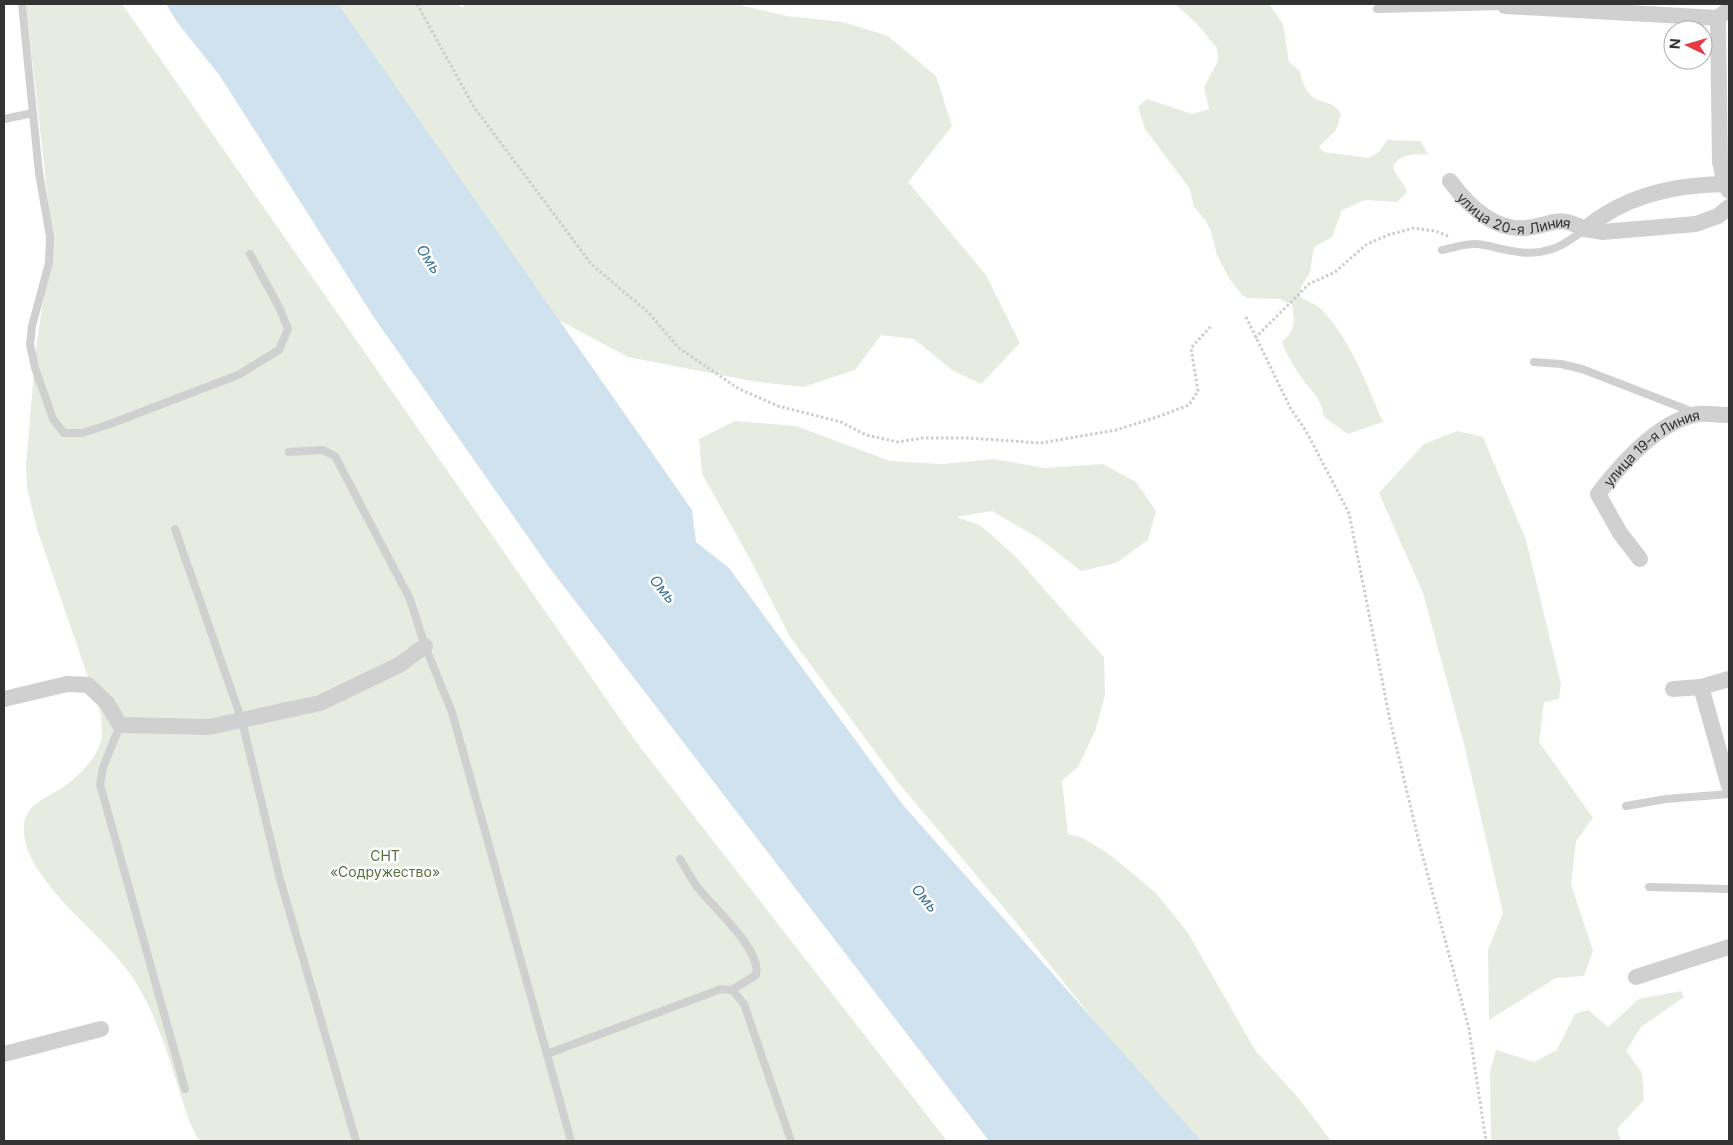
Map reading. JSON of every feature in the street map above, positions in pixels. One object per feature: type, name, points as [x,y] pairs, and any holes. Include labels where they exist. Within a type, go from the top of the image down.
[{"type":"street","points":[[1504,5],[1724,14],[1720,162],[1728,186]]},
{"type":"street","name":"улица 20-я Линия","points":[[1450,181],[1465,201],[1484,216],[1511,227],[1526,228],[1560,220],[1585,229],[1604,232],[1696,224],[1718,216],[1729,207]]},
{"type":"street","name":"улица 20-я Линия","points":[[1585,229],[1603,214],[1638,199],[1675,187],[1728,186]]},
{"type":"street","name":"улица 19-я Линия","points":[[1640,559],[1620,533],[1598,494],[1622,464],[1649,440],[1681,420],[1699,414],[1729,415]]},
{"type":"street","points":[[4,699],[67,684],[88,685],[107,703],[120,725],[209,727],[320,703],[398,665],[425,646]]},
{"type":"street","points":[[1672,689],[1701,688],[1729,679]]},
{"type":"street","points":[[1701,688],[1729,786]]},
{"type":"street","points":[[1636,977],[1729,947]]},
{"type":"street","points":[[4,1054],[101,1029]]},
{"type":"lane","points":[[22,4],[39,173],[50,237],[49,263],[32,326],[30,344],[35,368],[53,418],[64,433],[82,433],[110,424],[238,374],[279,350],[288,329],[279,307],[250,254]]},
{"type":"lane","points":[[1377,9],[1504,5]]},
{"type":"lane","points":[[4,119],[34,113]]},
{"type":"lane","points":[[1442,250],[1466,244],[1483,245],[1505,251],[1548,251],[1585,229]]},
{"type":"lane","points":[[1534,362],[1561,364],[1582,369],[1699,414]]},
{"type":"lane","points":[[288,452],[323,450],[335,456],[410,598],[425,646],[452,712],[571,1141]]},
{"type":"lane","points":[[175,529],[242,720],[280,878],[356,1141]]},
{"type":"lane","points":[[120,725],[103,768],[100,784],[185,1089]]},
{"type":"lane","points":[[1626,806],[1666,799],[1729,794]]},
{"type":"lane","points":[[546,1054],[721,989],[732,990],[756,975],[758,967],[753,953],[697,887],[680,859]]},
{"type":"lane","points":[[1649,887],[1729,889]]},
{"type":"lane","points":[[732,990],[744,1004],[791,1141]]},
{"type":"path","points":[[417,4],[474,107],[592,265],[648,312],[680,348],[739,389],[778,406],[841,422],[866,434],[898,442],[923,438],[968,438],[1041,443],[1106,432],[1163,416],[1189,405],[1198,391],[1191,348],[1212,325]]},
{"type":"path","points":[[1255,338],[1309,284],[1335,272],[1367,244],[1388,235],[1414,228],[1435,231],[1466,244]]},
{"type":"path","points":[[1246,317],[1291,409],[1306,431],[1349,514],[1390,720],[1410,805],[1469,1029],[1486,1141]]},
{"type":"green space","name":"СНТ «Содружество»","points":[[26,4],[122,4],[637,743],[947,1141],[199,1141],[190,1123],[158,1028],[141,991],[131,975],[103,942],[71,911],[52,889],[33,861],[26,846],[25,820],[32,807],[66,785],[82,771],[99,747],[102,732],[101,715],[37,529],[27,488],[26,465],[36,348],[44,295],[52,267],[53,245]]},
{"type":"green space","points":[[323,4],[457,4],[463,8],[464,4],[735,4],[787,16],[843,22],[888,36],[936,76],[952,126],[908,182],[986,275],[1020,343],[981,384],[952,370],[914,339],[881,335],[855,370],[803,387],[752,381],[628,357],[521,300]]},
{"type":"green space","points":[[1175,4],[1269,4],[1283,24],[1289,62],[1300,71],[1303,84],[1308,92],[1314,98],[1334,106],[1341,114],[1336,130],[1319,147],[1324,152],[1368,158],[1379,152],[1387,140],[1420,141],[1428,154],[1404,157],[1393,166],[1407,192],[1397,202],[1365,200],[1342,210],[1332,237],[1314,247],[1310,272],[1301,287],[1300,296],[1320,308],[1350,349],[1383,422],[1348,434],[1324,417],[1318,399],[1296,369],[1282,342],[1292,329],[1294,315],[1292,304],[1279,299],[1247,298],[1242,295],[1229,278],[1217,255],[1211,231],[1206,221],[1194,207],[1190,189],[1145,129],[1138,107],[1147,99],[1192,114],[1209,109],[1204,87],[1218,61],[1217,48],[1197,24]]},
{"type":"green space","points":[[735,421],[796,426],[890,461],[942,464],[994,459],[1045,468],[1103,464],[1136,482],[1156,511],[1148,540],[1116,563],[1081,571],[1040,539],[992,511],[956,517],[980,525],[1014,555],[1104,657],[1105,695],[1095,731],[1078,767],[1062,781],[1068,834],[1083,838],[1109,854],[1156,893],[1188,933],[1255,1050],[1300,1100],[1331,1141],[1181,1141],[1153,1094],[1014,920],[896,780],[790,637],[750,559],[702,474],[699,439]]},
{"type":"green space","points":[[1457,431],[1483,437],[1526,540],[1561,684],[1559,699],[1544,702],[1539,742],[1593,818],[1576,841],[1571,884],[1593,951],[1584,976],[1556,978],[1489,1020],[1488,950],[1503,913],[1464,744],[1423,593],[1379,493],[1424,444]]},
{"type":"green space","points":[[1681,991],[1684,997],[1641,1027],[1626,1051],[1642,1073],[1644,1100],[1617,1129],[1621,1141],[1491,1141],[1490,1072],[1496,1050],[1534,1062],[1557,1050],[1575,1014],[1588,1010],[1608,1027],[1639,999]]},
{"type":"water","name":"Омь","points":[[166,4],[338,4],[692,510],[696,542],[729,568],[903,805],[1201,1141],[989,1141],[549,567],[373,316],[220,76],[177,22]]}]
